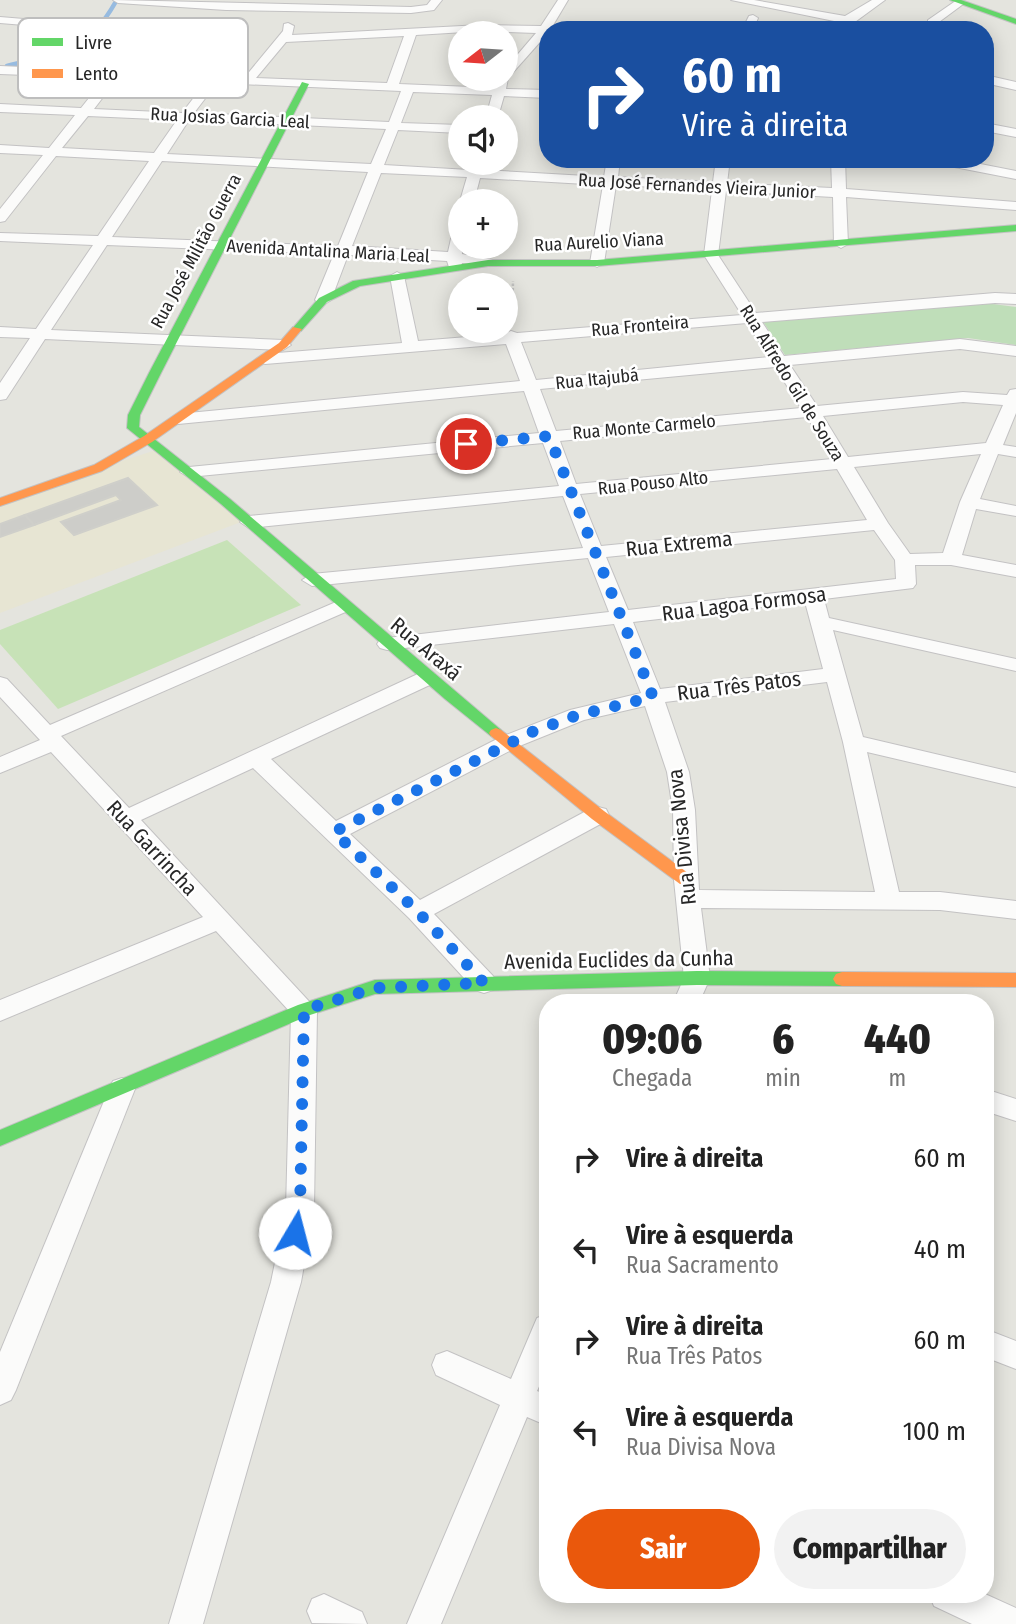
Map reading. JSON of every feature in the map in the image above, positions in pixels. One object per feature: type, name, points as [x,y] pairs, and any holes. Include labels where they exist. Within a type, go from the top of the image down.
[{"type":"street","points":[[118,0],[420,10],[433,6],[437,0]]},
{"type":"street","points":[[550,21],[563,0]]},
{"type":"street","points":[[736,0],[847,20],[880,0]]},
{"type":"street","points":[[934,21],[966,2],[1016,22]]},
{"type":"street","points":[[248,81],[289,32],[288,26],[269,4]]},
{"type":"street","points":[[0,20],[18,22]]},
{"type":"street","points":[[284,39],[481,27],[539,29]]},
{"type":"street","points":[[392,87],[411,33]]},
{"type":"street","points":[[518,61],[539,36]]},
{"type":"street","points":[[0,70],[18,71]]},
{"type":"street","points":[[994,81],[1016,86]]},
{"type":"street","points":[[248,82],[539,94]]},
{"type":"street","name":"Rua José Militão Guerra","points":[[144,437],[133,428],[132,423],[171,340],[305,84]]},
{"type":"street","points":[[323,300],[409,87]]},
{"type":"street","points":[[495,105],[499,92]]},
{"type":"street","points":[[0,218],[95,98]]},
{"type":"street","points":[[0,395],[199,98]]},
{"type":"street","name":"Rua Josias Garcia Leal","points":[[0,108],[448,128]]},
{"type":"street","points":[[994,129],[1016,133]]},
{"type":"street","name":"Rua José Fernandes Vieira Junior","points":[[0,149],[374,169],[448,168]]},
{"type":"street","points":[[597,263],[612,168]]},
{"type":"street","points":[[711,255],[722,168]]},
{"type":"street","points":[[839,168],[841,244]]},
{"type":"street","points":[[980,168],[1016,175]]},
{"type":"street","name":"Rua José Fernandes Vieira Junior","points":[[518,172],[609,182],[841,193],[1016,206]]},
{"type":"street","name":"Rua Aurelio Viana","points":[[0,502],[98,468],[144,437],[178,419],[283,345],[323,300],[357,283],[454,262],[597,263],[1016,228]]},
{"type":"street","name":"Avenida Antalina Maria Leal","points":[[0,237],[341,250],[454,262]]},
{"type":"street","name":"Rua Alfredo Gil de Souza","points":[[711,255],[812,411],[879,524],[905,560]]},
{"type":"street","points":[[397,276],[411,346]]},
{"type":"street","name":"Rua Fronteira","points":[[518,336],[995,298],[1016,299]]},
{"type":"street","points":[[0,332],[283,345]]},
{"type":"street","name":"Rua Fronteira","points":[[265,359],[448,343]]},
{"type":"street","name":"Rua Divisa Nova","points":[[513,343],[569,491],[653,697],[678,772],[684,810],[688,889],[697,978]]},
{"type":"street","name":"Rua Itajubá","points":[[178,419],[960,344],[1016,351]]},
{"type":"street","name":"Rua Monte Carmelo","points":[[189,472],[963,397],[1015,398]]},
{"type":"street","points":[[951,559],[969,502],[1015,398]]},
{"type":"street","name":"Rua Araxá","points":[[144,437],[249,522],[427,678],[688,889]]},
{"type":"street","name":"Rua Pouso Alto","points":[[249,522],[992,448],[1016,452]]},
{"type":"street","points":[[969,502],[1016,511]]},
{"type":"street","name":"Rua Extrema","points":[[312,580],[879,524]]},
{"type":"street","points":[[822,622],[906,584],[905,560],[951,559],[1016,571]]},
{"type":"street","name":"Rua Lagoa Formosa","points":[[387,644],[893,588]]},
{"type":"street","points":[[813,596],[854,742],[889,901]]},
{"type":"street","points":[[0,765],[51,738],[343,606]]},
{"type":"street","points":[[822,622],[1016,665]]},
{"type":"street","name":"Rua Três Patos","points":[[334,832],[509,742],[578,715],[653,697],[837,674]]},
{"type":"street","points":[[124,819],[427,678]]},
{"type":"street","name":"Rua Garrincha","points":[[0,684],[304,1010]]},
{"type":"street","points":[[854,742],[1016,780]]},
{"type":"street","points":[[255,757],[418,912],[484,983]]},
{"type":"street","points":[[418,912],[598,815]]},
{"type":"street","points":[[688,889],[889,901],[940,901],[1016,910]]},
{"type":"street","points":[[0,1011],[219,920]]},
{"type":"street","points":[[690,994],[697,978]]},
{"type":"street","name":"Avenida Euclides da Cunha","points":[[0,1138],[122,1089],[304,1010],[375,988],[697,978],[1016,981]]},
{"type":"street","points":[[186,1624],[286,1282],[300,1209],[304,1010]]},
{"type":"street","points":[[0,1390],[122,1089]]},
{"type":"street","points":[[994,1103],[1016,1110]]},
{"type":"street","points":[[994,1346],[1016,1355]]},
{"type":"street","points":[[424,1624],[539,1349]]},
{"type":"street","points":[[447,1366],[539,1407]]},
{"type":"street","points":[[966,1603],[1011,1624]]},
{"type":"path","points":[[514,264],[514,273]]},
{"type":"shaded area","points":[[165,447],[249,519],[0,613],[0,501]]},
{"type":"green space","points":[[985,303],[1016,307],[1016,345],[968,338],[785,355],[762,320]]},
{"type":"green space","points":[[227,540],[301,605],[58,709],[0,644],[0,630]]},
{"type":"building","points":[[128,478],[157,505],[74,535],[61,522],[121,500],[116,495],[34,525],[25,515]]},
{"type":"building","points":[[25,515],[34,525],[0,537],[0,524]]},
{"type":"waterway","points":[[105,18],[115,3]]},
{"type":"waterway","points":[[7,66],[18,63]]},
{"type":"traffic: fast","points":[[954,0],[1016,22]]},
{"type":"traffic: fast","points":[[305,84],[155,373],[134,415],[133,428],[180,464],[496,733]]},
{"type":"traffic: fast","points":[[297,329],[323,300],[357,283],[488,263],[597,263],[1016,228]]},
{"type":"traffic: fast","points":[[0,1138],[304,1010],[375,987],[697,978],[842,979]]},
{"type":"traffic: slow","points":[[0,502],[98,468],[148,439],[283,345],[297,329]]},
{"type":"traffic: slow","points":[[496,733],[598,815],[686,880]]},
{"type":"traffic: slow","points":[[842,979],[1016,980]]},
{"type":"route","points":[[295,1233],[300,1209],[304,1010],[375,988],[484,983],[418,912],[334,832],[532,732],[578,715],[653,697],[549,436],[466,444]]}]
